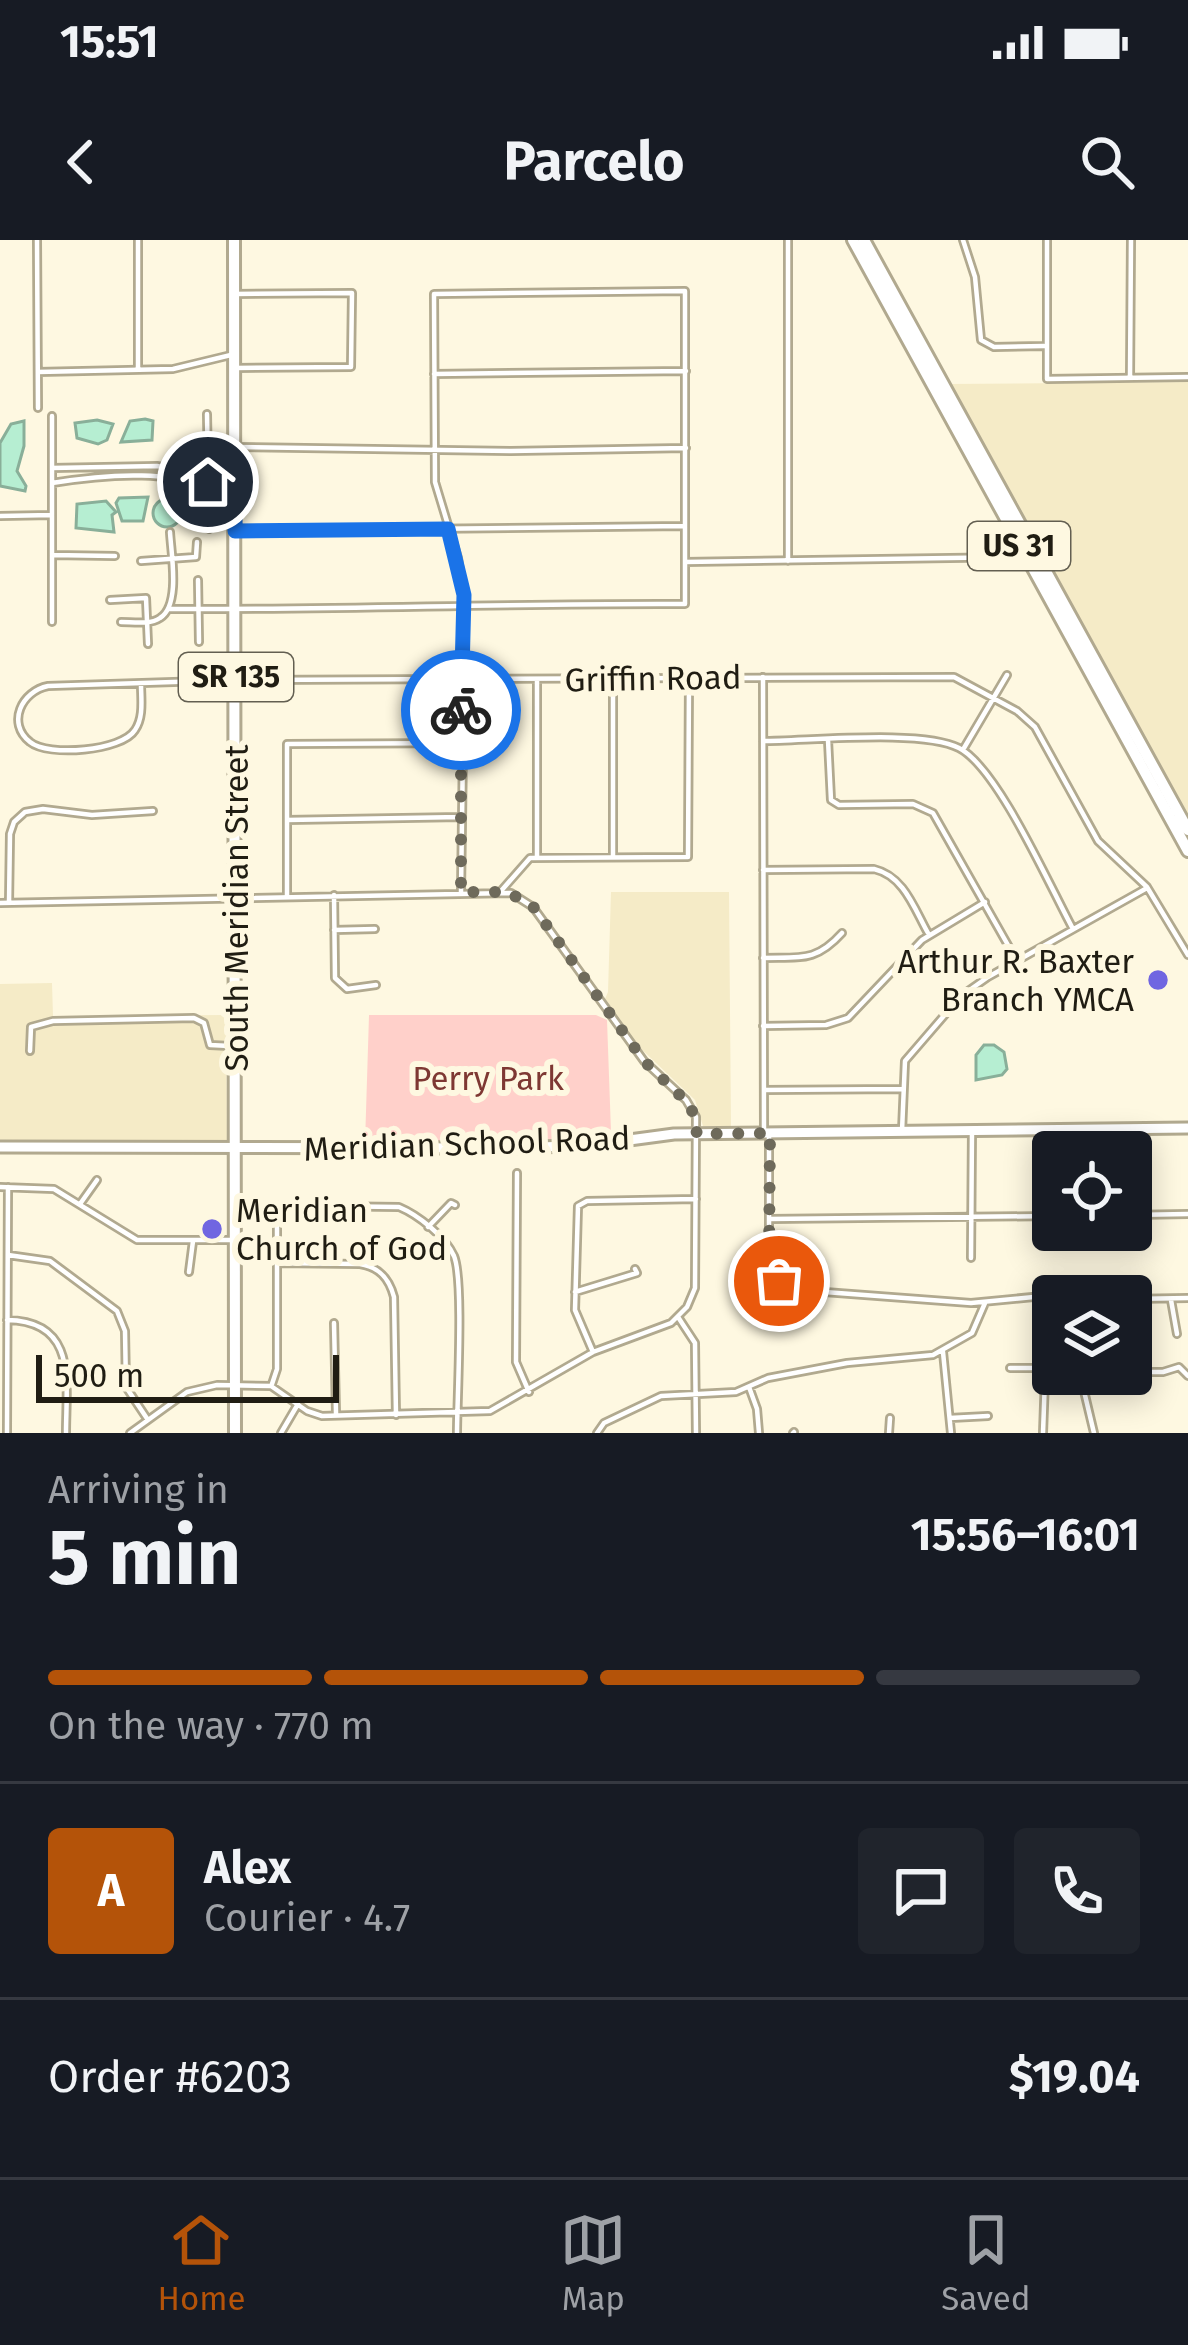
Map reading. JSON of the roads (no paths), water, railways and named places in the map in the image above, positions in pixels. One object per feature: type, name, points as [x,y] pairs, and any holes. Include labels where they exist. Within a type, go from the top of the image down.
[{"type":"main road","name":"South Meridian Street","points":[[234,240],[235,1433]]},
{"type":"main road","name":"US 31","points":[[853,240],[1188,830]]},
{"type":"main road","name":"US 31","points":[[864,240],[1188,851]]},
{"type":"main road","name":"Meridian School Road","points":[[0,1147],[577,1146],[697,1134],[1188,1128]]},
{"type":"street","points":[[38,240],[38,408]]},
{"type":"street","points":[[138,240],[138,370]]},
{"type":"street","points":[[788,240],[788,561]]},
{"type":"street","points":[[963,240],[975,277],[980,338],[994,347],[1047,346]]},
{"type":"street","points":[[1047,240],[1047,379],[1188,377]]},
{"type":"street","points":[[1130,378],[1131,240]]},
{"type":"street","points":[[169,609],[236,609],[465,606],[685,604],[686,291],[434,294],[436,490],[460,568],[465,606],[461,892]]},
{"type":"street","points":[[38,372],[178,368],[235,361],[351,367],[352,293],[234,294]]},
{"type":"street","points":[[434,374],[686,371]]},
{"type":"street","points":[[207,414],[209,530]]},
{"type":"street","points":[[52,416],[52,622]]},
{"type":"street","points":[[235,446],[498,451],[686,448]]},
{"type":"street","points":[[52,468],[157,466],[235,483]]},
{"type":"street","points":[[52,483],[105,474],[208,478]]},
{"type":"street","points":[[0,516],[52,515]]},
{"type":"street","points":[[235,531],[686,526]]},
{"type":"street","points":[[121,622],[159,619],[169,609],[170,532]]},
{"type":"street","points":[[140,561],[197,556],[197,542]]},
{"type":"street","points":[[52,555],[115,556]]},
{"type":"street","points":[[686,562],[1031,555]]},
{"type":"street","points":[[198,580],[199,642]]},
{"type":"street","points":[[110,600],[146,598],[148,644]]},
{"type":"street","name":"Griffin Road","points":[[141,684],[137,727],[111,747],[35,746],[19,725],[27,695],[42,687],[84,685],[236,680],[939,675],[965,681],[1031,723],[1098,841],[1148,888],[1188,955]]},
{"type":"street","points":[[963,750],[1007,675]]},
{"type":"street","points":[[501,891],[530,858],[688,856],[689,677]]},
{"type":"street","points":[[763,677],[764,1090],[770,1264],[780,1283],[798,1290],[985,1303],[1032,1298]]},
{"type":"street","points":[[613,679],[613,857]]},
{"type":"street","points":[[537,680],[537,858]]},
{"type":"street","points":[[828,740],[831,800],[839,805],[913,804],[930,811],[940,821],[1017,961]]},
{"type":"street","points":[[763,741],[929,740],[963,750],[990,776],[1073,929]]},
{"type":"street","points":[[287,896],[287,744],[461,743]]},
{"type":"street","points":[[9,903],[10,834],[24,813],[37,809],[82,815],[154,811]]},
{"type":"street","points":[[287,820],[461,817]]},
{"type":"street","points":[[763,870],[886,872],[900,884],[929,934]]},
{"type":"street","points":[[902,1131],[905,1061],[953,1004],[980,981],[1148,888]]},
{"type":"street","points":[[0,903],[501,891],[520,896],[532,905],[644,1061],[691,1106],[697,1134],[695,1288],[678,1317],[663,1328],[593,1352],[490,1411],[316,1415],[271,1386],[204,1386],[130,1433]]},
{"type":"street","points":[[334,895],[338,984],[347,989],[376,985]]},
{"type":"street","points":[[764,1026],[826,1025],[848,1018],[929,934],[985,902]]},
{"type":"street","points":[[334,930],[375,929]]},
{"type":"street","points":[[763,958],[812,957],[842,933]]},
{"type":"street","points":[[30,1051],[29,1033],[35,1024],[74,1020],[194,1018],[204,1023],[210,1045],[236,1046]]},
{"type":"street","points":[[764,1090],[902,1089]]},
{"type":"street","points":[[971,1258],[972,1130]]},
{"type":"street","points":[[517,1173],[516,1362],[529,1392]]},
{"type":"street","points":[[80,1204],[98,1180]]},
{"type":"street","points":[[7,1433],[4,1187],[54,1189],[137,1240],[236,1240]]},
{"type":"street","points":[[593,1352],[578,1320],[575,1292],[579,1205],[697,1199]]},
{"type":"street","points":[[428,1227],[451,1203],[455,1205]]},
{"type":"street","points":[[236,1205],[399,1207],[428,1227],[453,1256],[457,1274],[457,1433]]},
{"type":"street","points":[[271,1386],[277,1370],[278,1205]]},
{"type":"street","points":[[1152,1215],[1188,1214]]},
{"type":"street","points":[[769,1219],[1032,1216]]},
{"type":"street","points":[[189,1272],[193,1241]]},
{"type":"street","points":[[8,1255],[50,1261],[117,1311],[125,1331],[126,1387],[148,1420]]},
{"type":"street","points":[[277,1263],[371,1266],[387,1279],[394,1297],[396,1415]]},
{"type":"street","points":[[575,1292],[637,1274],[635,1269]]},
{"type":"street","points":[[761,1313],[763,1303],[780,1283]]},
{"type":"street","points":[[1152,1300],[1188,1298]]},
{"type":"street","points":[[1171,1300],[1178,1334]]},
{"type":"street","points":[[598,1430],[661,1396],[736,1392],[768,1378],[943,1352],[972,1333],[985,1303]]},
{"type":"street","points":[[678,1317],[695,1343],[696,1433]]},
{"type":"street","points":[[8,1320],[35,1324],[62,1349],[66,1433]]},
{"type":"street","points":[[334,1323],[335,1415]]},
{"type":"street","points":[[943,1352],[951,1433]]},
{"type":"street","points":[[1152,1372],[1179,1367],[1188,1376]]},
{"type":"street","points":[[1010,1368],[1032,1369]]},
{"type":"street","points":[[749,1387],[758,1408],[759,1433]]},
{"type":"street","points":[[1043,1433],[1044,1395]]},
{"type":"street","points":[[1084,1395],[1094,1433]]},
{"type":"street","points":[[280,1433],[298,1404]]},
{"type":"street","points":[[950,1418],[988,1416]]},
{"type":"street","points":[[889,1433],[890,1418]]},
{"type":"place","name":"Arthur R. Baxter Branch YMCA","points":[[1158,980]]},
{"type":"place","name":"Meridian Church of God","points":[[212,1229]]},
{"type":"park label","name":"Perry Park","points":[[488,1078]]}]
